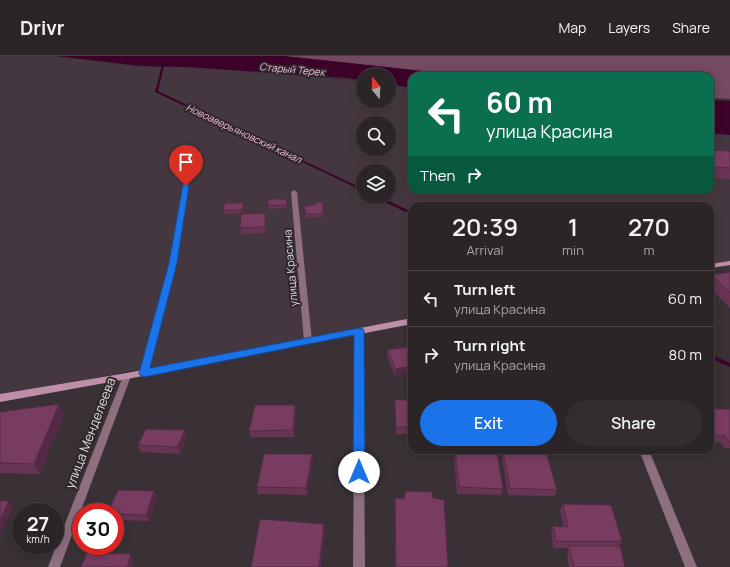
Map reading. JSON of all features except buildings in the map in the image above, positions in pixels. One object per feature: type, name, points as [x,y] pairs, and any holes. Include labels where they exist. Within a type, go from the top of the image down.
[{"type":"street","points":[[144,373],[173,263],[186,186]]},
{"type":"street","name":"улица Красина","points":[[294,192],[308,341]]},
{"type":"street","points":[[714,265],[730,262]]},
{"type":"street","points":[[0,398],[144,373],[408,322]]},
{"type":"street","points":[[359,331],[359,567]]},
{"type":"street","name":"улица Менделеева","points":[[54,567],[127,376]]},
{"type":"street","points":[[646,454],[691,567]]},
{"type":"shaded area","points":[[0,56],[56,56],[142,67],[181,67],[269,73],[356,81],[356,108],[396,108],[396,86],[408,87],[408,194],[714,194],[714,134],[730,135],[730,267],[714,269],[714,202],[408,202],[408,321],[0,395]]},
{"type":"shaded area","points":[[285,56],[730,56],[730,99],[714,98],[714,72],[433,72]]},
{"type":"water","name":"Старый Терек","points":[[56,56],[284,56],[394,68],[356,68],[356,79],[188,67],[141,66]]},
{"type":"water","points":[[396,68],[431,72],[408,72],[408,87],[396,85]]},
{"type":"water","points":[[714,100],[730,101],[730,135],[714,133]]},
{"type":"waterway","name":"Новоаверьяновский канал","points":[[164,61],[156,91],[356,187]]},
{"type":"waterway","name":"Новоаверьяновский канал","points":[[391,204],[408,212]]},
{"type":"waterway","name":"Новоаверьяновский канал","points":[[714,358],[730,365]]},
{"type":"route","points":[[186,186],[173,263],[144,373],[359,331],[359,472]]}]
